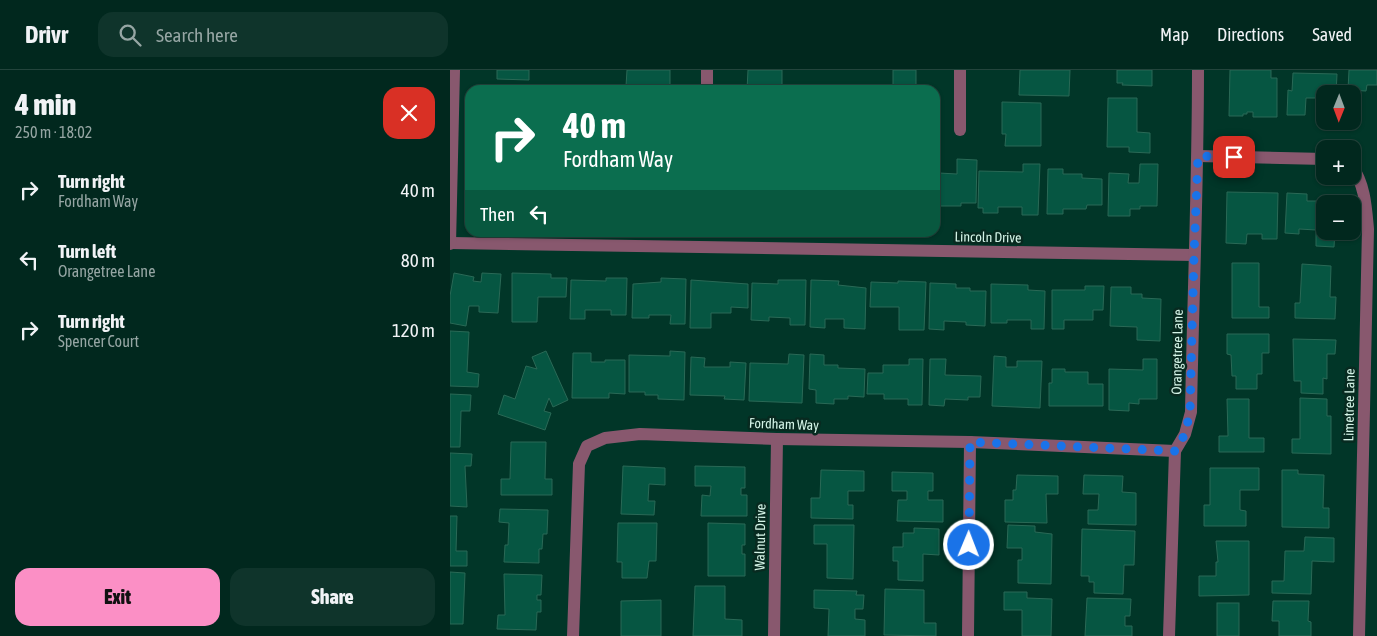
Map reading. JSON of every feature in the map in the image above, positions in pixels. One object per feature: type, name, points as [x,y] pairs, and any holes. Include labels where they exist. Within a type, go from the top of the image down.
[{"type":"street","points":[[451,243],[454,70]]},
{"type":"street","points":[[707,70],[707,85]]},
{"type":"street","points":[[960,70],[960,130]]},
{"type":"street","name":"Orangetree Lane","points":[[1169,636],[1175,451],[1185,434],[1190,412],[1198,156],[1198,70]]},
{"type":"street","points":[[1198,156],[1316,158]]},
{"type":"street","name":"Limetree Lane","points":[[1359,636],[1368,229],[1366,200],[1361,185]]},
{"type":"street","name":"Lincoln Drive","points":[[451,243],[1194,255]]},
{"type":"street","name":"Fordham Way","points":[[573,636],[576,489],[579,464],[587,446],[605,438],[640,434],[777,439],[970,442],[1175,451]]},
{"type":"street","name":"Walnut Drive","points":[[774,636],[777,439]]},
{"type":"street","points":[[968,636],[970,442]]},
{"type":"building","points":[[497,70],[529,70],[529,80],[497,79]]},
{"type":"building","points":[[627,70],[670,70],[670,85],[626,85]]},
{"type":"building","points":[[748,70],[782,70],[782,85],[747,85]]},
{"type":"building","points":[[893,70],[916,70],[916,85],[893,85]]},
{"type":"building","points":[[1020,70],[1070,70],[1069,96],[1019,95]]},
{"type":"building","points":[[1117,70],[1152,70],[1152,86],[1122,85],[1123,83],[1117,83]]},
{"type":"building","points":[[1230,70],[1271,70],[1271,78],[1277,78],[1277,117],[1253,117],[1253,112],[1247,112],[1243,116],[1229,116]]},
{"type":"building","points":[[1349,70],[1377,70],[1377,85],[1367,85],[1366,91],[1361,91],[1361,85],[1348,85]]},
{"type":"building","points":[[1293,73],[1337,74],[1336,85],[1316,85],[1316,98],[1306,98],[1305,115],[1287,115],[1288,90],[1292,91]]},
{"type":"building","points":[[1108,98],[1137,98],[1137,132],[1150,133],[1150,153],[1129,152],[1129,147],[1107,147]]},
{"type":"building","points":[[1002,102],[1041,103],[1041,146],[1005,146],[1006,134],[1002,134]]},
{"type":"building","points":[[957,159],[977,160],[976,203],[961,203],[961,206],[940,206],[940,173],[957,174]]},
{"type":"building","points":[[1023,164],[1040,164],[1038,215],[1022,215],[1022,207],[998,207],[998,213],[983,213],[983,208],[978,208],[979,171],[1023,172]]},
{"type":"building","points":[[1140,164],[1158,164],[1157,206],[1140,206],[1140,209],[1130,209],[1130,216],[1108,216],[1109,173],[1129,174],[1128,183],[1139,183]]},
{"type":"building","points":[[1048,169],[1063,169],[1063,174],[1082,174],[1082,178],[1102,179],[1102,205],[1087,205],[1086,209],[1063,209],[1063,214],[1047,214]]},
{"type":"building","points":[[1227,192],[1278,193],[1277,239],[1262,239],[1262,234],[1247,234],[1246,244],[1226,243]]},
{"type":"building","points":[[1287,193],[1307,194],[1307,201],[1316,201],[1316,230],[1299,229],[1299,234],[1285,233]]},
{"type":"building","points":[[1316,240],[1334,240],[1334,247],[1316,246]]},
{"type":"building","points":[[1232,263],[1259,263],[1259,307],[1269,307],[1269,318],[1232,318]]},
{"type":"building","points":[[1302,264],[1331,266],[1330,297],[1336,297],[1335,319],[1295,318],[1295,303],[1300,303]]},
{"type":"building","points":[[454,273],[474,277],[473,281],[481,282],[482,273],[501,274],[498,313],[479,312],[479,306],[469,306],[466,326],[450,323],[450,296]]},
{"type":"building","points":[[512,273],[551,274],[551,278],[567,278],[566,297],[538,297],[537,322],[512,322]]},
{"type":"building","points":[[606,278],[627,278],[626,315],[611,315],[611,310],[585,310],[585,319],[570,319],[571,280],[606,281]]},
{"type":"building","points":[[661,278],[686,279],[685,324],[670,324],[671,315],[649,315],[649,318],[632,318],[633,284],[661,282]]},
{"type":"building","points":[[691,280],[748,284],[748,308],[731,307],[731,313],[711,313],[711,328],[690,328]]},
{"type":"building","points":[[778,280],[806,280],[805,325],[790,325],[790,318],[769,317],[769,321],[751,320],[752,283],[778,284]]},
{"type":"building","points":[[811,280],[839,281],[838,285],[866,288],[865,329],[844,328],[844,319],[825,319],[825,328],[810,327]]},
{"type":"building","points":[[898,281],[926,282],[924,330],[899,330],[899,307],[870,307],[871,282],[898,283]]},
{"type":"building","points":[[930,283],[956,284],[956,288],[970,288],[970,291],[986,291],[985,326],[966,325],[966,322],[944,321],[944,330],[929,329]]},
{"type":"building","points":[[991,284],[1028,285],[1028,290],[1045,291],[1044,329],[1031,329],[1031,320],[1007,320],[1007,323],[991,323]]},
{"type":"building","points":[[1085,286],[1104,286],[1103,310],[1093,310],[1093,320],[1064,320],[1064,329],[1052,329],[1052,290],[1085,290]]},
{"type":"building","points":[[1111,287],[1131,287],[1131,294],[1142,294],[1142,298],[1161,299],[1160,341],[1137,340],[1137,327],[1110,326]]},
{"type":"building","points":[[450,331],[469,332],[467,372],[479,374],[478,387],[450,386]]},
{"type":"building","points":[[1227,334],[1269,334],[1269,353],[1262,353],[1262,374],[1257,374],[1257,389],[1236,389],[1236,376],[1232,376],[1231,355],[1227,354]]},
{"type":"building","points":[[1293,339],[1336,340],[1335,354],[1327,354],[1327,379],[1323,378],[1323,394],[1301,393],[1301,381],[1294,381]]},
{"type":"building","points":[[546,351],[568,400],[553,407],[549,398],[544,411],[551,413],[545,430],[498,414],[504,395],[515,399],[526,366],[537,369],[532,357]]},
{"type":"building","points":[[670,351],[685,352],[684,400],[658,399],[658,395],[645,395],[645,392],[629,392],[629,355],[670,356]]},
{"type":"building","points":[[573,353],[591,353],[591,362],[625,360],[625,394],[609,393],[609,398],[572,398]]},
{"type":"building","points":[[789,354],[804,355],[802,403],[749,401],[750,363],[788,364]]},
{"type":"building","points":[[810,354],[824,355],[824,365],[838,365],[838,368],[865,369],[864,397],[848,396],[848,399],[834,399],[834,404],[816,403],[816,390],[809,389]]},
{"type":"building","points":[[994,356],[1006,357],[1006,367],[1017,367],[1017,361],[1042,361],[1040,408],[992,406]]},
{"type":"building","points":[[691,357],[705,358],[704,367],[730,367],[730,362],[746,363],[744,400],[724,399],[725,396],[690,395]]},
{"type":"building","points":[[909,359],[923,359],[922,405],[908,405],[908,399],[884,399],[884,394],[867,394],[868,373],[883,373],[883,365],[909,365]]},
{"type":"building","points":[[930,359],[946,359],[945,375],[981,376],[980,397],[968,397],[968,400],[945,399],[944,406],[929,405]]},
{"type":"building","points":[[1143,359],[1157,359],[1157,399],[1139,399],[1139,404],[1129,403],[1129,411],[1109,410],[1109,369],[1143,370]]},
{"type":"building","points":[[1052,369],[1065,369],[1065,372],[1088,372],[1088,384],[1103,384],[1103,406],[1049,406],[1049,383],[1052,383]]},
{"type":"building","points":[[450,394],[471,395],[470,411],[461,411],[460,447],[450,447]]},
{"type":"building","points":[[1300,398],[1327,399],[1327,416],[1331,416],[1331,454],[1292,453],[1292,439],[1300,439]]},
{"type":"building","points":[[1227,399],[1249,399],[1249,438],[1264,438],[1264,452],[1219,452],[1219,436],[1228,436]]},
{"type":"building","points":[[511,442],[546,442],[545,479],[552,479],[552,495],[501,495],[501,479],[510,479]]},
{"type":"building","points":[[450,453],[472,454],[471,466],[465,466],[467,507],[450,506]]},
{"type":"building","points":[[623,466],[665,468],[665,485],[649,484],[648,501],[655,501],[654,515],[621,514]]},
{"type":"building","points":[[695,466],[745,467],[745,488],[741,488],[741,495],[747,495],[747,516],[701,516],[702,495],[710,496],[711,486],[695,486]]},
{"type":"building","points":[[1210,468],[1259,468],[1259,490],[1240,490],[1240,510],[1246,511],[1246,526],[1204,526],[1204,505],[1210,505]]},
{"type":"building","points":[[821,470],[864,471],[864,491],[848,491],[848,505],[853,505],[853,519],[811,518],[811,498],[820,498]]},
{"type":"building","points":[[1282,470],[1298,470],[1298,474],[1324,475],[1323,508],[1329,508],[1329,528],[1282,527]]},
{"type":"building","points":[[892,472],[933,473],[933,491],[928,491],[928,500],[943,500],[943,522],[897,521],[898,500],[907,500],[907,491],[892,491]]},
{"type":"building","points":[[1017,475],[1058,476],[1058,494],[1046,494],[1047,523],[1005,522],[1005,500],[1013,500],[1013,490],[1016,490]]},
{"type":"building","points":[[1084,475],[1123,476],[1122,492],[1136,493],[1136,525],[1088,524],[1088,510],[1098,510],[1099,494],[1083,494]]},
{"type":"building","points":[[500,509],[548,510],[547,534],[543,534],[542,549],[539,549],[539,563],[504,562],[505,545],[508,545],[509,523],[499,522]]},
{"type":"building","points":[[450,516],[457,516],[456,551],[467,551],[467,566],[450,566]]},
{"type":"building","points":[[618,523],[657,523],[656,561],[649,561],[647,578],[622,578],[622,562],[617,562]]},
{"type":"building","points":[[708,523],[745,524],[745,545],[742,545],[742,554],[745,554],[745,576],[708,576]]},
{"type":"building","points":[[814,525],[854,525],[853,579],[827,578],[827,544],[814,544]]},
{"type":"building","points":[[1008,525],[1035,526],[1035,532],[1052,534],[1051,584],[1018,583],[1018,560],[1022,560],[1022,548],[1007,548]]},
{"type":"building","points":[[914,528],[939,529],[939,555],[923,554],[923,581],[898,580],[898,561],[893,561],[893,547],[903,547],[903,533],[914,533]]},
{"type":"building","points":[[1082,529],[1135,531],[1134,565],[1124,565],[1123,594],[1094,593],[1094,582],[1089,582],[1089,576],[1081,576]]},
{"type":"building","points":[[1305,537],[1334,538],[1334,562],[1312,561],[1311,594],[1272,593],[1272,581],[1284,581],[1285,551],[1304,551]]},
{"type":"building","points":[[1216,541],[1249,541],[1249,595],[1199,596],[1199,576],[1216,576],[1216,562],[1218,562]]},
{"type":"building","points":[[450,572],[465,573],[463,624],[450,624]]},
{"type":"building","points":[[504,574],[542,575],[541,595],[537,595],[537,600],[541,600],[541,612],[537,612],[536,630],[497,629],[498,615],[505,615]]},
{"type":"building","points":[[695,586],[725,586],[725,619],[742,620],[742,636],[693,636]]},
{"type":"building","points":[[885,589],[924,590],[924,623],[936,623],[936,636],[884,635]]},
{"type":"building","points":[[814,590],[857,591],[856,595],[864,595],[863,609],[855,609],[855,619],[865,620],[865,636],[828,636],[829,609],[814,608]]},
{"type":"building","points":[[1004,592],[1027,592],[1027,598],[1052,599],[1051,636],[1022,636],[1022,610],[1004,610]]},
{"type":"building","points":[[1087,598],[1131,599],[1130,616],[1125,616],[1125,626],[1132,626],[1132,636],[1085,636]]},
{"type":"building","points":[[661,600],[661,636],[621,636],[621,601]]},
{"type":"building","points":[[1273,601],[1309,601],[1308,621],[1311,622],[1311,636],[1279,636],[1279,621],[1272,621]]},
{"type":"building","points":[[1217,603],[1239,603],[1239,636],[1217,636]]},
{"type":"route","points":[[969,545],[970,442],[1175,451],[1185,434],[1190,412],[1198,156],[1234,157]]}]
